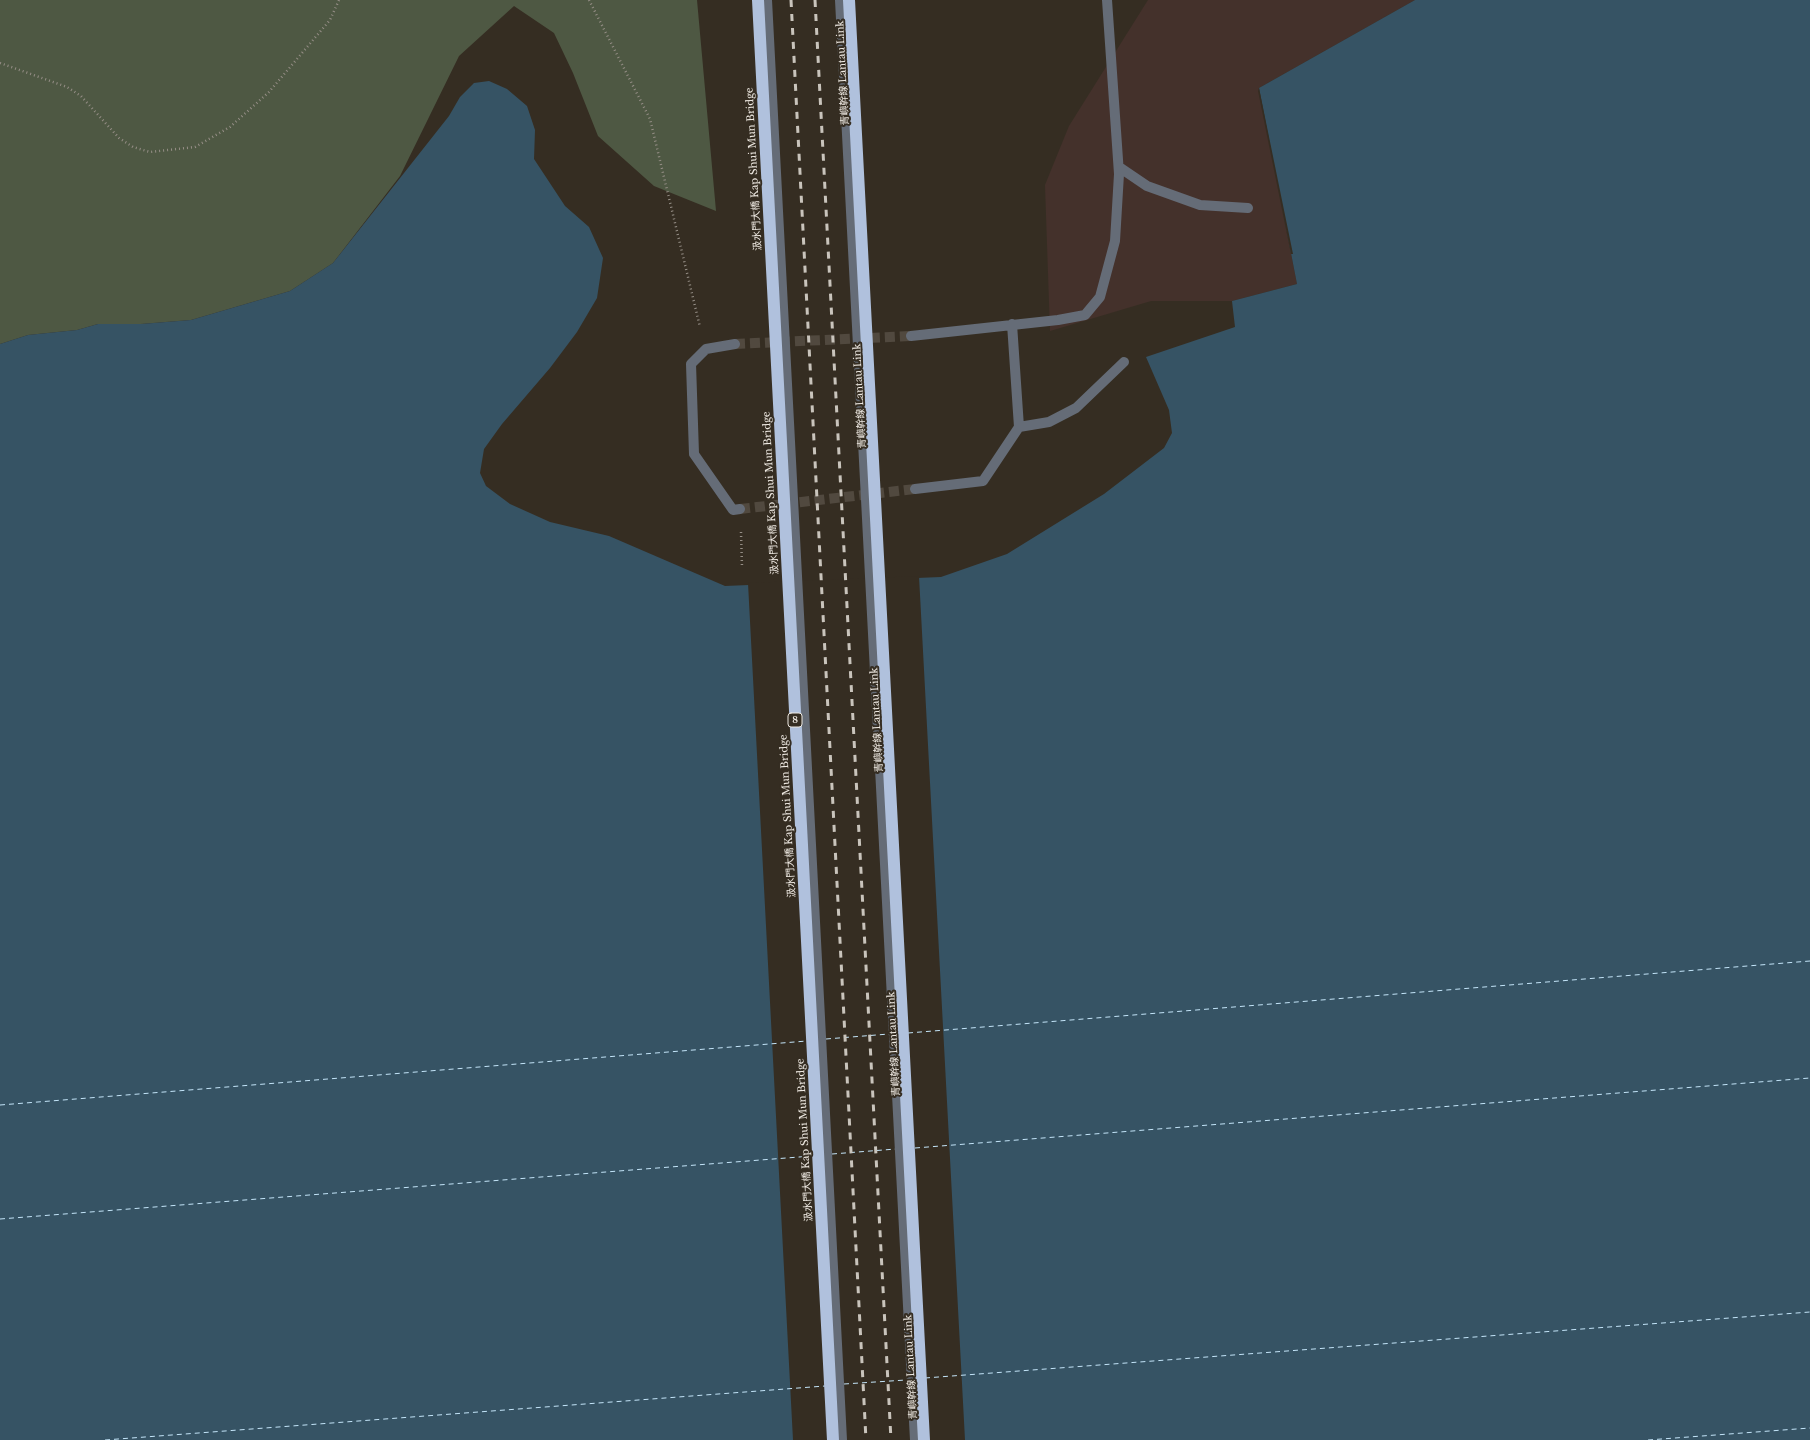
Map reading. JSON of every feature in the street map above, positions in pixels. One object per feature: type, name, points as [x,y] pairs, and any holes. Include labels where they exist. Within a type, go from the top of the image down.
[{"type":"highway","name":"汲水門大橋 Kap Shui Mun Bridge","points":[[758,0],[833,1440]]},
{"type":"highway","points":[[849,0],[924,1440]]},
{"type":"street","points":[[767,0],[842,1440]]},
{"type":"street","name":"青嶼幹線 Lantau Link","points":[[840,0],[915,1440]]},
{"type":"street","points":[[911,336],[1058,320],[1085,315],[1100,297],[1115,241],[1119,167],[1107,0]]},
{"type":"street","points":[[1119,167],[1147,186],[1200,204],[1248,208]]},
{"type":"street","points":[[915,488],[983,481],[1019,427],[1012,324]]},
{"type":"street","points":[[735,344],[706,349],[691,364],[694,454],[733,510],[740,509]]},
{"type":"street","points":[[1019,427],[1049,422],[1076,408],[1124,362]]},
{"type":"path","points":[[0,63],[67,87],[81,96],[119,138],[133,147],[150,152],[195,147],[230,127],[269,92],[330,20],[339,0]]},
{"type":"path","points":[[589,0],[650,119],[706,349]]},
{"type":"path","points":[[740,509],[742,567]]},
{"type":"shaded area","points":[[1148,0],[1415,0],[1259,88],[1297,284],[1232,301],[1151,301],[1050,331],[1045,185],[1069,126]]},
{"type":"green space","points":[[0,0],[697,0],[716,211],[654,186],[598,136],[573,73],[554,33],[514,6],[459,56],[400,176],[333,263],[290,291],[191,320],[141,324],[98,324],[77,330],[28,335],[0,344]]},
{"type":"water","points":[[1415,0],[1810,0],[1810,1440],[0,1440],[0,344],[28,335],[77,330],[98,324],[141,324],[191,320],[290,291],[333,263],[449,116],[460,97],[474,83],[489,81],[507,89],[527,106],[535,130],[534,159],[565,206],[589,227],[603,258],[597,298],[577,332],[550,368],[502,424],[484,449],[480,473],[486,486],[510,504],[550,522],[609,536],[725,586],[941,577],[1007,554],[1104,494],[1164,448],[1172,433],[1169,410],[1146,357],[1235,327],[1232,301],[1297,284],[1259,88]]},
{"type":"pier","points":[[1259,88],[1293,254],[1291,254],[1258,91]]},
{"type":"pier","points":[[919,576],[965,1440],[793,1440],[748,583]]},
{"type":"ferry route","points":[[908,1033],[1810,961]]},
{"type":"ferry route","points":[[826,1039],[889,1034]]},
{"type":"ferry route","points":[[0,1105],[807,1041]]},
{"type":"ferry route","points":[[915,1148],[1810,1078]]},
{"type":"ferry route","points":[[832,1154],[896,1149]]},
{"type":"ferry route","points":[[0,1219],[812,1156]]},
{"type":"ferry route","points":[[925,1378],[1810,1312]]},
{"type":"ferry route","points":[[844,1384],[906,1380]]},
{"type":"ferry route","points":[[105,1440],[825,1386]]},
{"type":"ferry route","points":[[1648,1440],[1810,1428]]},
{"type":"tunnel","points":[[735,344],[911,336]]},
{"type":"tunnel","points":[[740,509],[915,489]]},
{"type":"railway","points":[[791,0],[866,1440]]},
{"type":"railway","points":[[815,0],[891,1440]]}]
